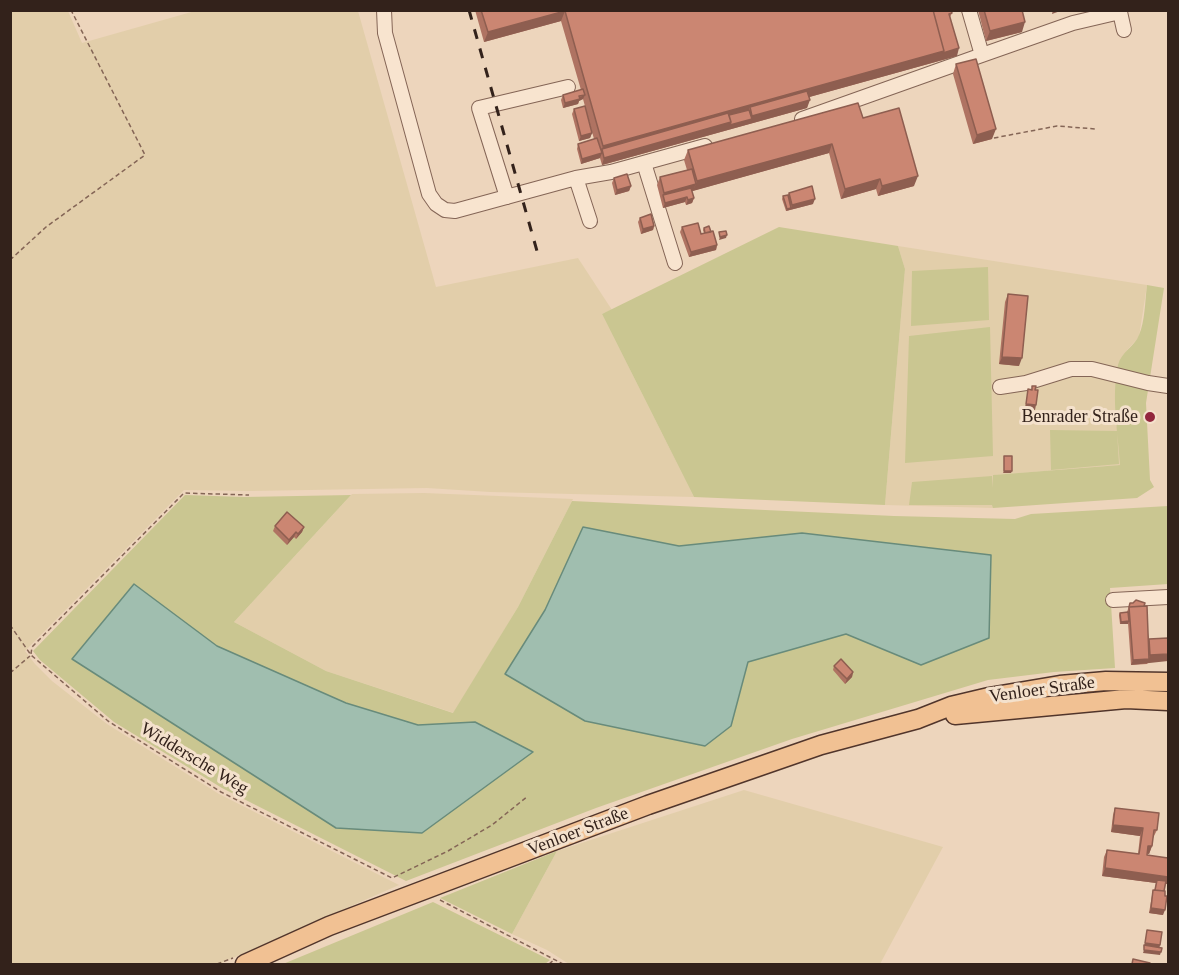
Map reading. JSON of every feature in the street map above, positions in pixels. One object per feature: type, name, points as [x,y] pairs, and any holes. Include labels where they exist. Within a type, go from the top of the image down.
[{"type":"main road","name":"Venloer Straße","points":[[245,964],[329,926],[427,891],[648,805],[821,745],[989,697],[1060,685],[1106,681],[1168,682]]},
{"type":"main road","name":"Venloer Straße","points":[[918,719],[1126,699],[1168,701]]},
{"type":"street","points":[[384,10],[385,33],[429,194],[436,204],[445,210],[455,211],[715,144]]},
{"type":"street","points":[[969,10],[982,54]]},
{"type":"street","points":[[792,122],[1073,23],[1121,11],[1124,30]]},
{"type":"street","points":[[507,197],[479,108],[568,87]]},
{"type":"street","points":[[644,163],[675,263]]},
{"type":"street","points":[[576,178],[590,221]]},
{"type":"street","points":[[1000,387],[1026,383],[1071,369],[1092,369],[1168,387],[1168,374]]},
{"type":"street","points":[[1113,600],[1168,597]]},
{"type":"path","points":[[10,260],[46,227],[144,155],[71,10]]},
{"type":"path","points":[[994,138],[1057,126],[1096,129]]},
{"type":"path","points":[[10,673],[31,655],[32,648],[184,493],[249,495]]},
{"type":"path","name":"Widdersche Weg","points":[[10,625],[31,655],[108,721],[221,792],[392,878],[448,851],[492,825],[528,796]]},
{"type":"path","points":[[427,891],[441,901],[563,964]]},
{"type":"path","points":[[549,964],[555,959]]},
{"type":"shaded area","points":[[10,11],[68,11],[82,43],[195,11],[358,11],[436,287],[578,258],[612,310],[602,314],[694,497],[490,492],[427,488],[184,490],[25,651],[52,681],[107,724],[219,794],[399,885],[219,964],[11,964]]},
{"type":"shaded area","points":[[779,227],[898,246],[905,269],[885,505],[694,497],[602,314]]},
{"type":"shaded area","points":[[898,246],[1147,285],[1139,337],[1127,350],[1114,418],[1118,431],[1121,465],[994,475],[993,508],[885,505],[905,269]]},
{"type":"shaded area","points":[[988,267],[989,320],[911,326],[912,271]]},
{"type":"shaded area","points":[[1147,285],[1164,288],[1146,403],[1150,480],[1154,487],[1137,498],[993,508],[992,505],[909,505],[912,482],[992,476],[993,488],[993,475],[1120,465],[1115,402],[1116,377],[1120,360],[1137,339],[1141,329]]},
{"type":"shaded area","points":[[990,327],[993,456],[905,463],[909,336]]},
{"type":"shaded area","points":[[1050,430],[1117,431],[1119,464],[1051,470]]},
{"type":"shaded area","points":[[424,493],[573,499],[518,607],[454,713],[326,671],[234,622],[352,494]]},
{"type":"shaded area","points":[[185,495],[244,497],[351,495],[234,622],[326,671],[453,713],[518,607],[572,501],[894,516],[1015,519],[1031,514],[1168,506],[1168,584],[1110,588],[1115,668],[988,680],[792,739],[596,808],[406,881],[222,788],[114,722],[40,660],[33,651]],"holes":[[[583,528],[679,546],[802,533],[991,555],[921,665],[846,634],[748,662],[731,726],[505,674],[545,610]],[[134,584],[217,646],[346,703],[418,725],[475,722],[532,752],[72,659]]]},
{"type":"shaded area","points":[[583,527],[679,546],[802,533],[991,555],[989,638],[921,665],[846,634],[748,662],[731,726],[705,746],[585,721],[505,674],[545,610]]},
{"type":"shaded area","points":[[134,584],[217,646],[346,703],[418,725],[475,722],[533,752],[422,833],[336,828],[72,659]]},
{"type":"shaded area","points":[[744,790],[943,847],[880,964],[569,964],[547,950],[512,934],[557,851]]},
{"type":"shaded area","points":[[557,851],[512,934],[440,898]]},
{"type":"shaded area","points":[[433,902],[550,960],[545,964],[283,964]]},
{"type":"building","points":[[481,10],[933,10],[944,51],[603,146],[565,11],[488,32]]},
{"type":"building","points":[[933,10],[951,10],[952,13],[949,14],[959,48],[943,53]]},
{"type":"building","points":[[984,10],[1022,10],[1025,22],[990,31]]},
{"type":"building","points":[[976,59],[996,129],[977,135],[956,64]]},
{"type":"building","points":[[583,89],[585,95],[579,96],[580,99],[565,103],[563,95]]},
{"type":"building","points":[[807,91],[810,100],[752,116],[750,107]]},
{"type":"building","points":[[858,103],[863,118],[899,108],[918,176],[882,186],[880,179],[845,189],[832,144],[697,181],[688,150]]},
{"type":"building","points":[[585,106],[592,133],[581,136],[574,109]]},
{"type":"building","points":[[749,110],[752,119],[730,125],[729,115]]},
{"type":"building","points":[[728,113],[731,122],[604,158],[602,149]]},
{"type":"building","points":[[597,138],[602,153],[582,159],[578,144]]},
{"type":"building","points":[[692,169],[696,184],[664,193],[660,177]]},
{"type":"building","points":[[627,174],[631,186],[617,190],[614,178]]},
{"type":"building","points":[[812,186],[815,199],[792,205],[789,193]]},
{"type":"building","points":[[691,188],[694,198],[688,200],[687,197],[665,203],[663,195]]},
{"type":"building","points":[[788,195],[791,208],[787,209],[783,196]]},
{"type":"building","points":[[651,214],[654,226],[643,229],[640,218]]},
{"type":"building","points":[[698,223],[701,234],[713,231],[717,245],[691,252],[682,227]]},
{"type":"building","points":[[709,226],[711,232],[705,233],[704,228]]},
{"type":"building","points":[[726,231],[727,235],[720,237],[719,232]]},
{"type":"building","points":[[1008,294],[1028,296],[1022,358],[1002,357]]},
{"type":"building","points":[[1032,386],[1036,386],[1035,390],[1038,390],[1036,405],[1026,404],[1028,389],[1032,390]]},
{"type":"building","points":[[1004,456],[1012,456],[1012,471],[1004,471]]},
{"type":"building","points":[[287,512],[304,527],[289,540],[275,526]]},
{"type":"building","points":[[1136,600],[1145,603],[1144,606],[1129,607],[1130,603]]},
{"type":"building","points":[[1147,606],[1149,659],[1133,660],[1129,607]]},
{"type":"building","points":[[1128,612],[1129,621],[1121,622],[1120,613]]},
{"type":"building","points":[[1168,638],[1168,654],[1150,655],[1149,639]]},
{"type":"building","points":[[841,659],[853,672],[847,679],[834,666]]},
{"type":"building","points":[[1115,808],[1159,813],[1157,830],[1154,830],[1152,846],[1148,846],[1147,855],[1168,858],[1168,877],[1105,868],[1107,850],[1139,854],[1143,828],[1113,825]]},
{"type":"building","points":[[1157,880],[1166,881],[1164,891],[1155,890]]},
{"type":"building","points":[[1153,890],[1165,891],[1165,896],[1167,896],[1165,910],[1151,908]]},
{"type":"building","points":[[1147,930],[1162,932],[1160,945],[1145,943]]},
{"type":"building","points":[[1144,945],[1162,948],[1161,952],[1144,950]]},
{"type":"building","points":[[1133,959],[1150,963],[1132,964]]},
{"type":"railway","points":[[469,10],[537,251]]},
{"type":"place","name":"Benrader Straße","points":[[1150,417]]}]
